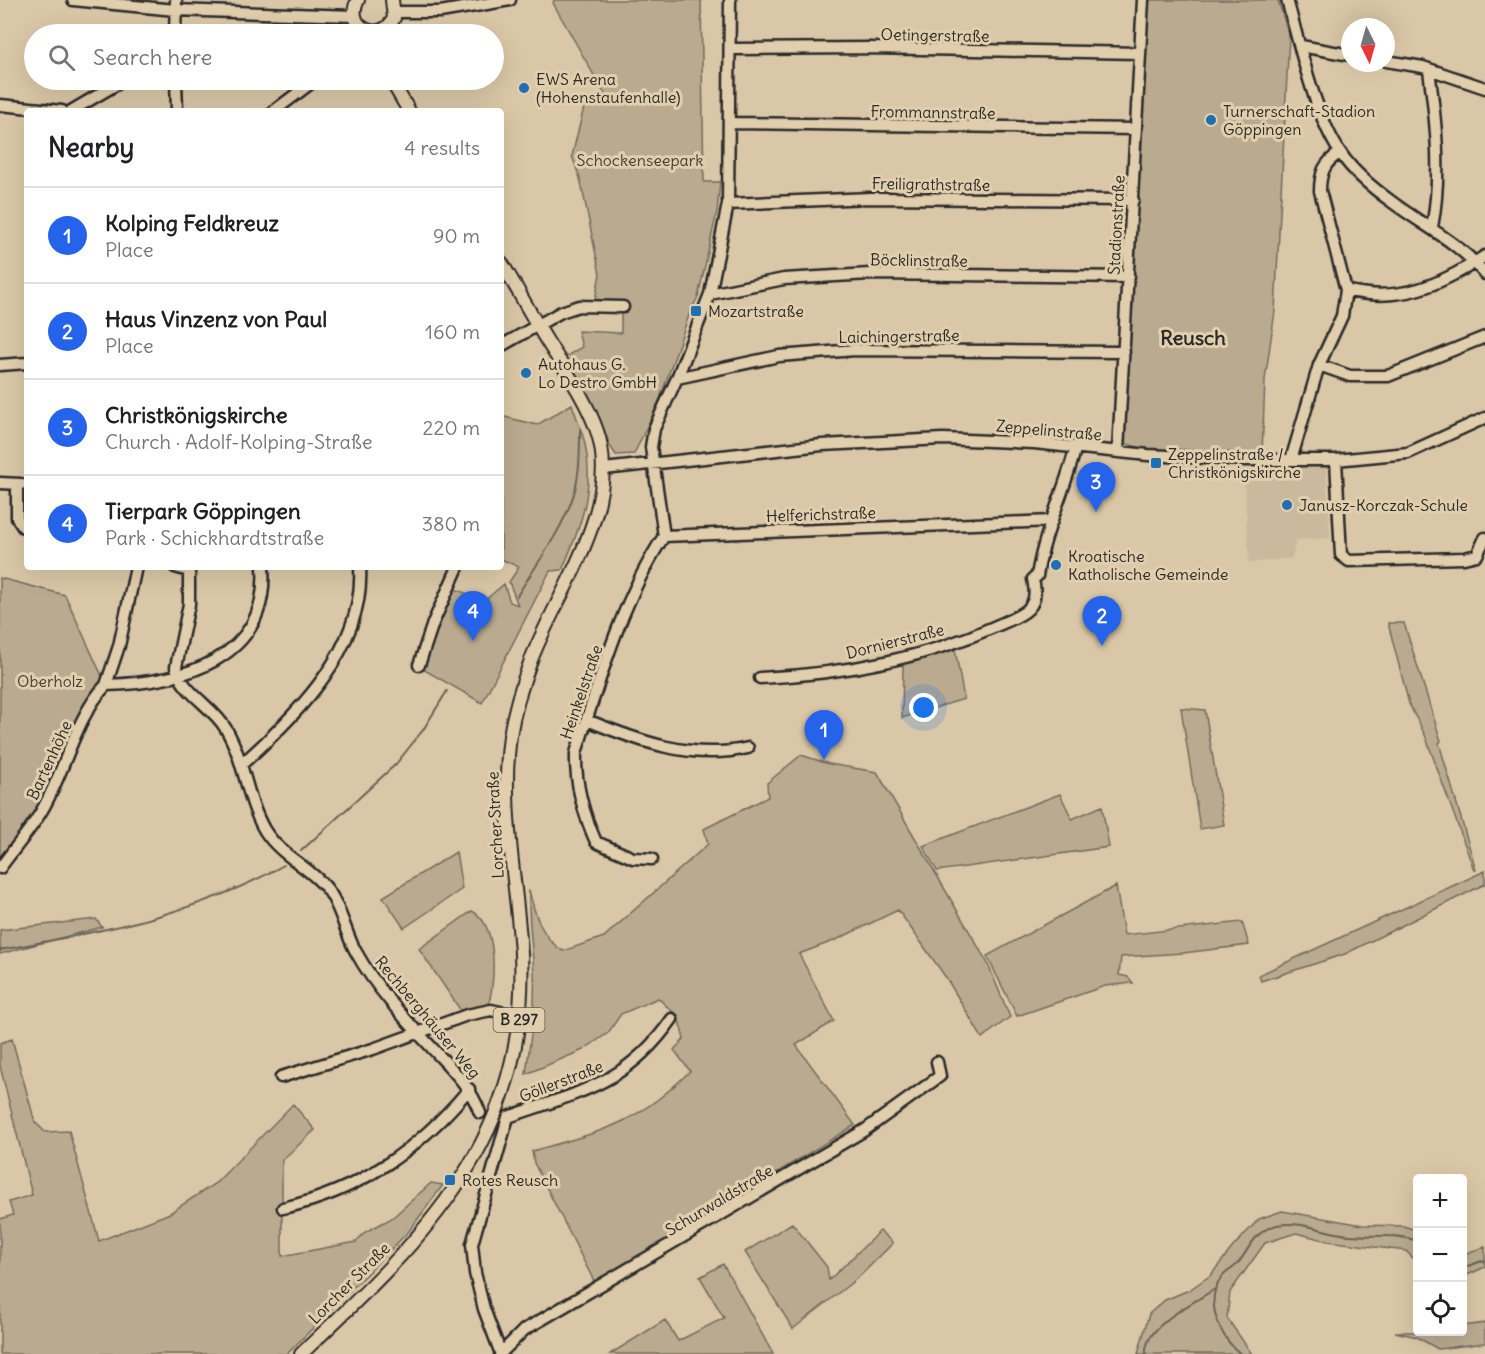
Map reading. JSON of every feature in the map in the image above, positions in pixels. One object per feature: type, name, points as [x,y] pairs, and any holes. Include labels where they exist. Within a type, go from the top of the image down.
[{"type":"main road","points":[[357,0],[354,16],[360,24]]},
{"type":"main road","points":[[392,24],[394,6]]},
{"type":"main road","points":[[397,90],[407,108]]},
{"type":"main road","name":"Lorcher Straße","points":[[301,1354],[379,1278],[431,1223],[460,1182],[490,1129],[504,1094],[519,1016],[520,949],[508,828],[510,737],[516,708],[532,658],[588,537],[597,508],[604,469],[603,452],[592,421],[504,267]]},
{"type":"street","points":[[73,0],[354,16]]},
{"type":"street","points":[[394,6],[440,12],[510,0]]},
{"type":"street","points":[[664,536],[651,447],[654,429],[710,294],[728,204],[731,49],[729,0]]},
{"type":"street","name":"Stadionstraße","points":[[1118,451],[1143,0]]},
{"type":"street","points":[[1287,0],[1314,94],[1340,153],[1350,166],[1391,201],[1480,259],[1485,274]]},
{"type":"street","points":[[175,24],[176,5]]},
{"type":"street","points":[[1301,46],[1341,53]]},
{"type":"street","name":"Oetingerstraße","points":[[731,49],[870,48],[1139,53]]},
{"type":"street","points":[[1395,63],[1429,70],[1485,88]]},
{"type":"street","points":[[1429,70],[1437,137],[1436,205],[1432,227]]},
{"type":"street","points":[[76,108],[106,90]]},
{"type":"street","points":[[176,90],[177,108]]},
{"type":"street","points":[[278,108],[302,90]]},
{"type":"street","points":[[0,105],[31,108]]},
{"type":"street","name":"Frommannstraße","points":[[730,123],[1135,129]]},
{"type":"street","points":[[1291,460],[1319,365],[1342,316],[1346,290],[1320,192],[1320,176],[1330,159],[1340,153]]},
{"type":"street","name":"Freiligrathstraße","points":[[728,204],[871,198],[1133,200]]},
{"type":"street","points":[[1346,290],[1370,297],[1402,295],[1480,259]]},
{"type":"street","name":"Böcklinstraße","points":[[710,294],[784,279],[870,274],[1129,276]]},
{"type":"street","points":[[504,344],[537,325],[579,306],[624,307]]},
{"type":"street","points":[[1319,365],[1350,376],[1388,376],[1485,337]]},
{"type":"street","name":"Laichingerstraße","points":[[677,378],[779,356],[855,350],[1124,352]]},
{"type":"street","points":[[0,365],[24,363]]},
{"type":"street","name":"Zeppelinstraße","points":[[604,469],[866,441],[943,439],[1076,447],[1149,455],[1336,460],[1408,453],[1485,418]]},
{"type":"street","points":[[1052,521],[1067,481],[1076,447]]},
{"type":"street","points":[[1336,460],[1341,555],[1349,561],[1464,558],[1477,555],[1485,538]]},
{"type":"street","points":[[0,483],[19,484],[17,518],[24,527]]},
{"type":"street","name":"Helferichstraße","points":[[664,536],[1052,521]]},
{"type":"street","name":"Dornierstraße","points":[[760,678],[856,668],[915,654],[969,638],[1020,615],[1030,608],[1035,595],[1033,579],[1037,576],[1044,539],[1052,521]]},
{"type":"street","name":"Heinkelstraße","points":[[652,859],[633,858],[596,842],[587,822],[575,771],[576,753],[621,619],[648,561],[664,536]]},
{"type":"street","name":"Bartenhöhe","points":[[0,868],[41,812],[81,726],[103,689],[119,646],[135,570]]},
{"type":"street","points":[[178,675],[176,667],[189,604],[189,570]]},
{"type":"street","points":[[103,689],[178,675],[220,659],[245,638],[258,610],[264,583],[263,570]]},
{"type":"street","points":[[242,764],[286,724],[337,656],[358,601],[360,570]]},
{"type":"street","points":[[419,665],[433,622],[457,570]]},
{"type":"street","name":"Rechberghäuser Weg","points":[[178,675],[191,692],[219,717],[242,764],[253,805],[266,831],[284,853],[329,891],[356,953],[418,1032],[469,1089],[480,1113]]},
{"type":"street","points":[[587,720],[635,739],[677,750],[720,753],[748,748]]},
{"type":"street","points":[[281,1077],[372,1050],[440,1023],[491,1010],[519,1016]]},
{"type":"street","name":"Göllerstraße","points":[[500,1354],[484,1309],[475,1273],[472,1244],[508,1116],[590,1089],[617,1076],[644,1054],[672,1019]]},
{"type":"street","name":"Schurwaldstraße","points":[[500,1354],[524,1330],[881,1120],[940,1076],[938,1062]]},
{"type":"street","points":[[283,1208],[327,1196],[388,1165],[422,1139],[469,1089]]},
{"type":"shaded area","name":"Janusz-Korczak-Schule","points":[[1326,466],[1330,538],[1296,540],[1292,558],[1249,563],[1244,472],[1263,467]]},
{"type":"green space","name":"Schockenseepark","points":[[554,0],[701,0],[704,182],[720,182],[717,212],[698,297],[690,312],[660,399],[634,454],[616,455],[610,446],[601,421],[565,357],[582,347],[578,331],[621,333],[621,302],[595,300],[600,274],[580,178],[572,156],[584,107],[608,100],[553,3]]},
{"type":"green space","points":[[1145,0],[1278,0],[1289,36],[1275,311],[1265,380],[1262,454],[1149,450],[1123,443]]},
{"type":"green space","points":[[572,404],[584,439],[588,461],[587,493],[580,524],[562,570],[550,571],[482,703],[421,668],[453,588],[484,601],[504,584],[510,602],[518,605],[509,582],[519,567],[504,560],[504,417],[537,425]]},
{"type":"green space","name":"Oberholz","points":[[0,578],[65,595],[106,685],[100,692],[41,812],[0,866]]},
{"type":"green space","points":[[1388,623],[1404,623],[1441,741],[1439,743],[1476,870],[1474,870],[1425,735],[1409,704]]},
{"type":"green space","points":[[955,649],[964,699],[902,718],[903,663]]},
{"type":"green space","points":[[1181,708],[1205,710],[1224,825],[1200,829]]},
{"type":"green space","points":[[801,755],[829,764],[877,772],[987,962],[1010,1017],[982,1038],[947,979],[898,910],[836,940],[799,954],[834,1021],[796,1045],[855,1125],[595,1283],[534,1163],[532,1151],[579,1138],[635,1115],[671,1089],[690,1071],[674,1050],[684,1039],[678,1017],[658,998],[621,1014],[608,1033],[583,1050],[526,1074],[534,998],[529,890],[536,916],[544,932],[563,951],[604,937],[708,844],[704,829],[768,797],[767,783]]},
{"type":"green space","points":[[1060,794],[1072,819],[1102,806],[1109,847],[937,871],[923,846]]},
{"type":"green space","points":[[456,852],[462,889],[404,928],[383,897]]},
{"type":"green space","points":[[1485,871],[1485,884],[1345,954],[1261,981],[1259,975]]},
{"type":"green space","points":[[1116,886],[1124,935],[1242,922],[1249,945],[1183,953],[1121,957],[1119,975],[1128,977],[1133,983],[1105,986],[1017,1016],[987,956]]},
{"type":"green space","points":[[472,911],[481,918],[491,941],[492,984],[488,1007],[461,1011],[419,949]]},
{"type":"green space","points":[[96,919],[102,927],[0,954],[0,930]]},
{"type":"green space","points":[[12,1039],[35,1122],[45,1132],[69,1131],[99,1241],[170,1213],[217,1182],[293,1104],[315,1130],[282,1160],[282,1256],[356,1242],[365,1232],[392,1218],[431,1183],[443,1185],[409,1231],[287,1354],[0,1354],[0,1219],[13,1215],[9,1202],[32,1195],[0,1066],[0,1043]]},
{"type":"green space","points":[[1282,1211],[1363,1225],[1403,1226],[1413,1229],[1413,1258],[1406,1251],[1328,1241],[1296,1233],[1265,1243],[1230,1292],[1227,1318],[1252,1354],[1138,1354],[1149,1314],[1165,1300],[1189,1290],[1211,1275],[1259,1219]]},
{"type":"green space","points":[[792,1223],[827,1267],[829,1280],[880,1231],[893,1243],[860,1276],[793,1329],[745,1252]]},
{"type":"green space","points":[[1485,1247],[1485,1267],[1467,1275],[1467,1253]]},
{"type":"green space","points":[[723,1264],[773,1354],[610,1354],[665,1320],[678,1341],[724,1318],[700,1277]]},
{"type":"green space","points":[[1485,1323],[1485,1343],[1438,1349],[1417,1337],[1395,1332],[1413,1332],[1413,1336],[1467,1336],[1467,1325]]},
{"type":"waterway","points":[[517,596],[565,518],[578,475],[580,430]]},
{"type":"waterway","points":[[301,851],[396,764],[423,730],[447,691]]},
{"type":"waterway","points":[[0,950],[146,920],[216,897],[284,865]]},
{"type":"waterway","points":[[1241,1354],[1226,1339],[1221,1329],[1214,1308],[1216,1286],[1222,1277],[1237,1264],[1254,1240],[1270,1227],[1296,1224],[1340,1234],[1392,1236],[1413,1240]]},
{"type":"waterway","points":[[1467,1266],[1485,1260]]},
{"type":"waterway","points":[[1146,1354],[1147,1344],[1161,1325],[1215,1289]]},
{"type":"place","name":"EWS Arena (Hohenstaufenhalle)","points":[[524,88]]},
{"type":"place","name":"Turnerschaft-Stadion Göppingen","points":[[1211,120]]},
{"type":"place","name":"Mozartstraße","points":[[696,311]]},
{"type":"place","name":"Autohaus G. Lo Destro GmbH","points":[[526,373]]},
{"type":"place","name":"Zeppelinstraße / Christkönigskirche","points":[[1156,463]]},
{"type":"place","name":"Janusz-Korczak-Schule","points":[[1287,505]]},
{"type":"place","name":"Christkönigskirche","points":[[1096,512]]},
{"type":"place","name":"Kroatische Katholische Gemeinde","points":[[1056,565]]},
{"type":"place","name":"Tierpark Göppingen","points":[[473,641]]},
{"type":"place","name":"Haus Vinzenz von Paul","points":[[1102,646]]},
{"type":"place","name":"Kolping Feldkreuz","points":[[824,760]]},
{"type":"place","name":"Rotes Reusch","points":[[450,1180]]},
{"type":"district","name":"Reusch","points":[[1193,338]]}]
